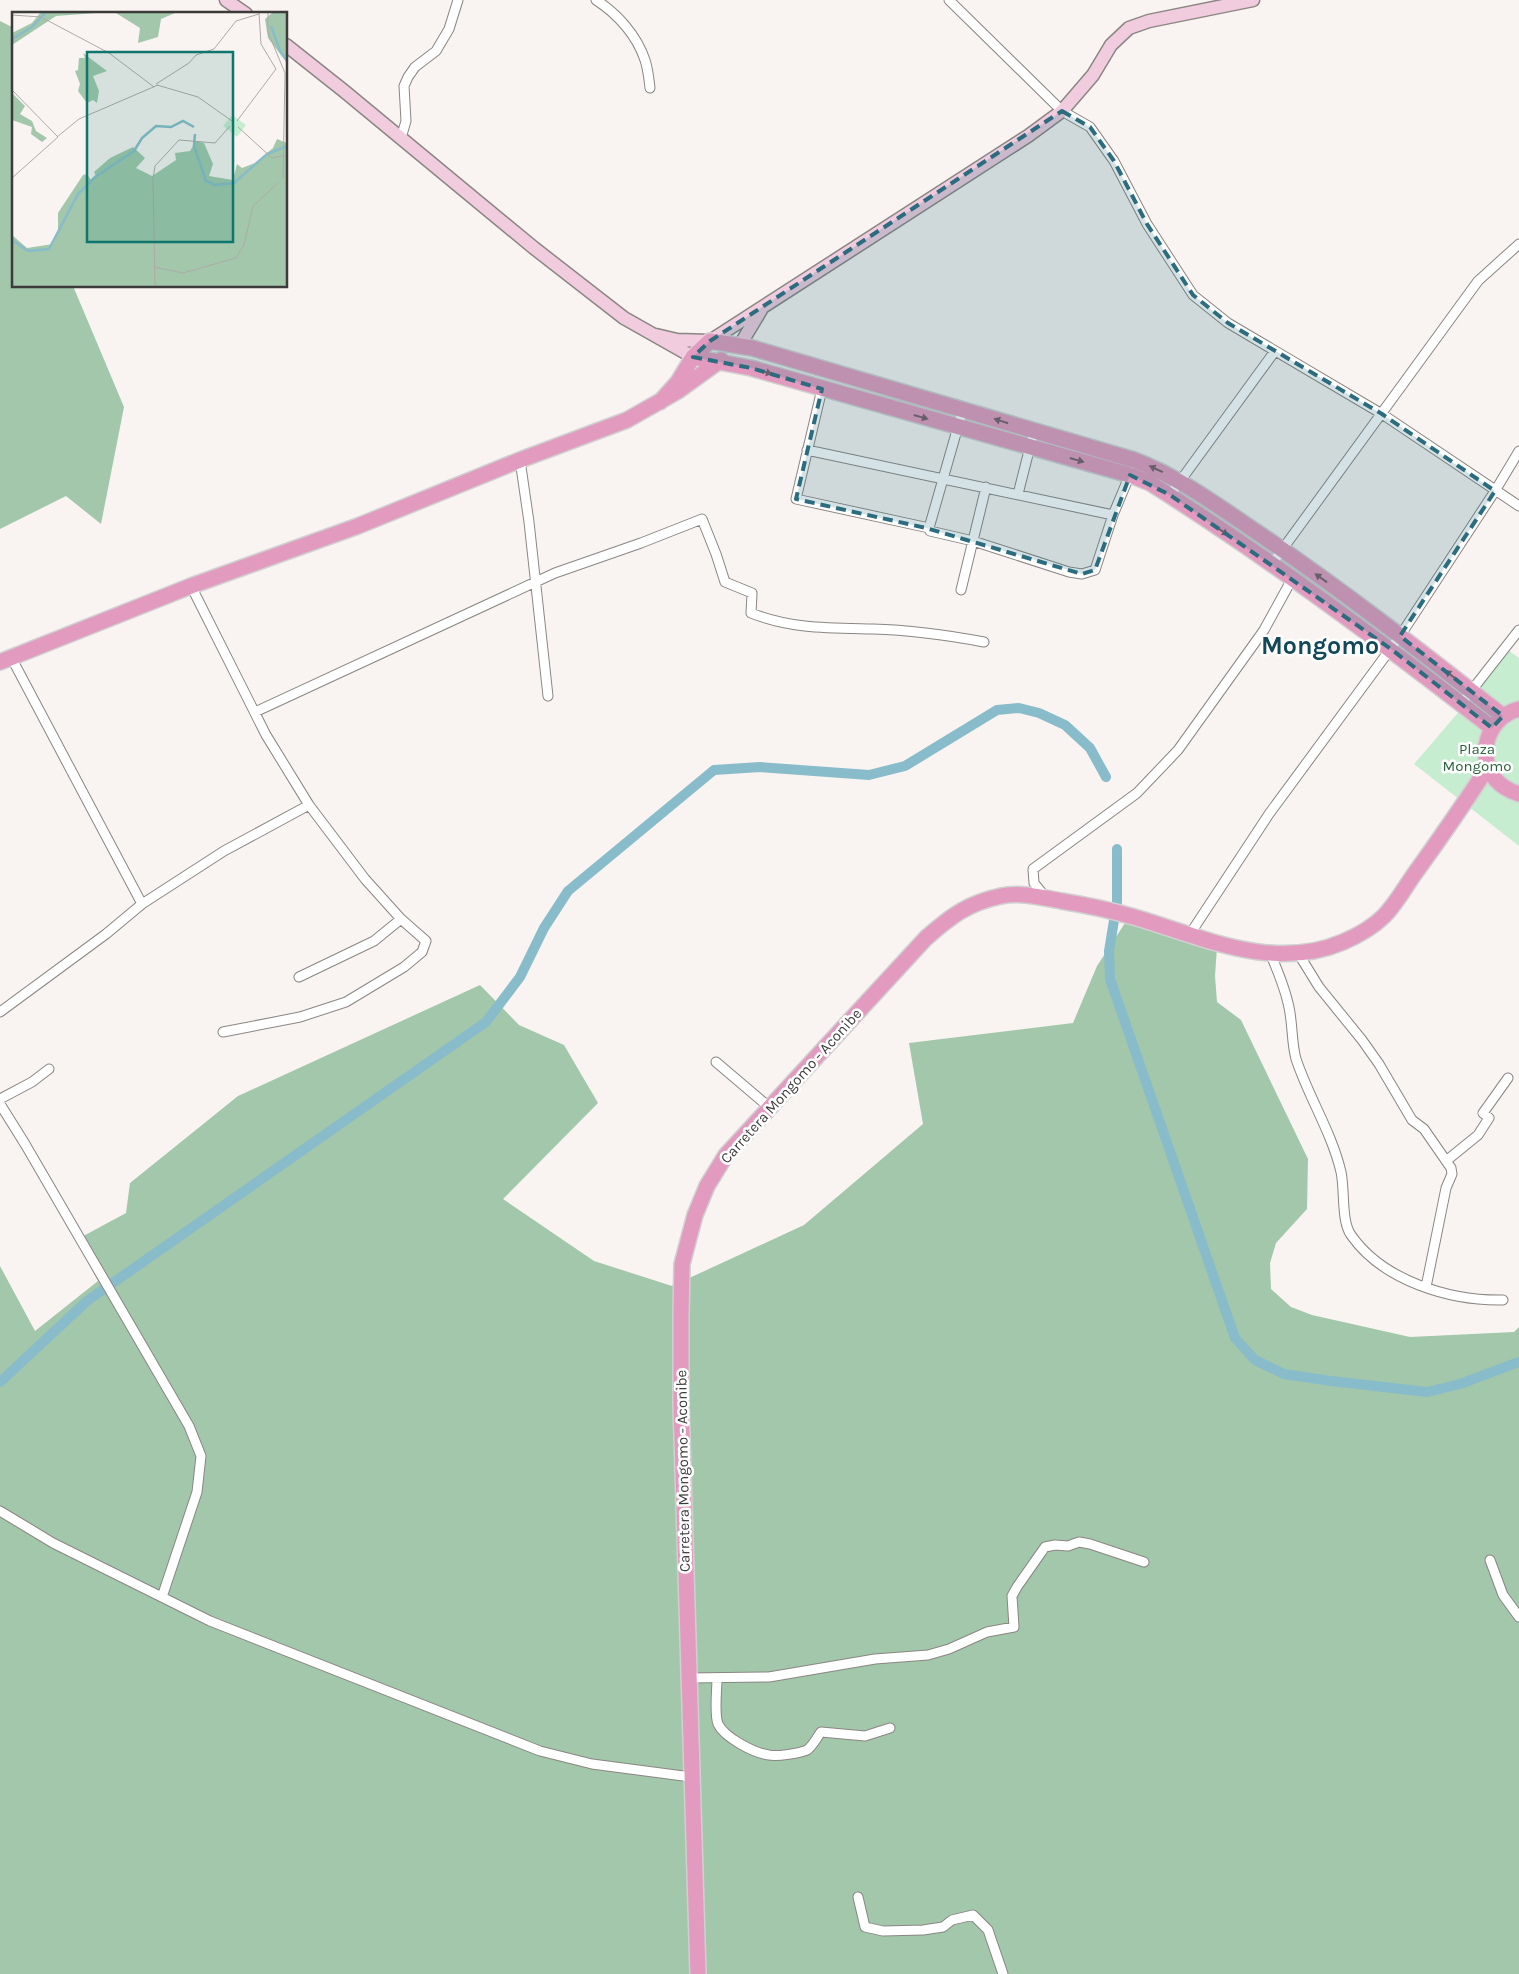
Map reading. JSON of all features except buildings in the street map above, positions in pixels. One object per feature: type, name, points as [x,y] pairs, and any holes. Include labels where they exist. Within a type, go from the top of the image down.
[{"type":"main road","points":[[660,402],[678,382],[693,357],[710,341],[740,345],[1134,460],[1157,469],[1181,482],[1282,549],[1400,636],[1503,716]]},
{"type":"main road","points":[[5,660],[191,586],[358,526],[520,460],[627,420],[660,402],[740,345]]},
{"type":"main road","points":[[693,357],[751,368],[1030,446],[1130,475],[1150,483],[1391,649],[1492,728]]},
{"type":"main road","points":[[1519,709],[1503,716],[1492,728],[1485,747],[1488,767],[1497,782],[1519,794]]},
{"type":"main road","name":"Carretera Mongomo - Aconibe","points":[[698,1974],[681,1404],[682,1264],[695,1215],[707,1186],[726,1155],[926,938],[952,916],[978,902],[1003,895],[1030,895],[1100,908],[1190,934],[1218,945],[1249,952],[1298,954],[1331,947],[1357,936],[1384,916],[1469,798],[1488,767]]},
{"type":"main road","name":"Carretera Mongomo - Aconibe","points":[[1469,798],[1497,782]]},
{"type":"street","points":[[226,0],[243,12]]},
{"type":"street","points":[[401,138],[406,121],[404,86],[415,67],[436,50],[449,29],[458,0]]},
{"type":"street","points":[[596,0],[621,20],[636,41],[646,62],[650,88]]},
{"type":"street","points":[[949,0],[1062,111],[1090,128],[1114,161],[1147,224],[1193,295],[1228,323],[1382,414],[1519,506]]},
{"type":"street","points":[[656,335],[677,340],[710,341],[1028,136],[1062,111],[1093,74],[1111,44],[1129,28],[1158,19],[1252,0]]},
{"type":"street","points":[[288,47],[526,242],[624,318],[693,357]]},
{"type":"street","points":[[1271,565],[1478,281],[1519,244]]},
{"type":"street","points":[[740,345],[764,306]]},
{"type":"street","points":[[1170,495],[1276,351]]},
{"type":"street","points":[[822,389],[796,499],[928,528],[930,531],[973,541],[1069,572],[1082,574],[1095,570],[1112,515],[1130,475],[1134,460]]},
{"type":"street","points":[[928,528],[963,409]]},
{"type":"street","points":[[1018,494],[1034,430]]},
{"type":"street","points":[[807,450],[1112,515]]},
{"type":"street","points":[[1190,934],[1269,814],[1400,636],[1519,451]]},
{"type":"street","points":[[520,460],[536,581],[548,696]]},
{"type":"street","points":[[961,590],[986,487]]},
{"type":"street","points":[[255,712],[536,581],[702,520],[725,582],[752,593],[751,613],[769,620],[824,629],[874,629],[941,634],[984,642]]},
{"type":"street","points":[[1046,898],[1034,883],[1033,870],[1137,793],[1178,750],[1264,630],[1292,579]]},
{"type":"street","points":[[191,586],[266,735],[309,805],[365,879],[401,919],[426,941],[422,952],[404,967],[346,1002],[300,1017],[223,1032]]},
{"type":"street","points":[[1461,704],[1519,630]]},
{"type":"street","points":[[5,660],[142,904]]},
{"type":"street","points":[[0,1012],[106,934],[142,904],[224,850],[309,805]]},
{"type":"street","points":[[299,976],[374,941],[401,919]]},
{"type":"street","points":[[1270,953],[1288,1003],[1296,1057],[1307,1088],[1325,1126],[1341,1172],[1346,1222],[1350,1233],[1358,1244],[1385,1269],[1426,1287],[1448,1295],[1482,1300],[1503,1300]]},
{"type":"street","points":[[1298,954],[1320,987],[1379,1064],[1412,1120],[1424,1129],[1451,1168],[1452,1174],[1446,1188],[1426,1287]]},
{"type":"street","points":[[716,1062],[769,1107]]},
{"type":"street","points":[[0,1100],[32,1082],[49,1069]]},
{"type":"street","points":[[1446,1161],[1482,1130],[1489,1118],[1483,1113],[1508,1078]]},
{"type":"street","points":[[0,1104],[189,1426],[201,1456],[197,1492],[162,1597]]},
{"type":"street","points":[[0,1511],[53,1543],[210,1621],[540,1751],[592,1764],[691,1777]]},
{"type":"street","points":[[688,1678],[769,1677],[875,1659],[928,1655],[949,1649],[987,1632],[1014,1627],[1012,1596],[1045,1547],[1055,1545],[1068,1546],[1079,1542],[1144,1562]]},
{"type":"street","points":[[1490,1560],[1503,1594],[1519,1616]]},
{"type":"street","points":[[717,1678],[717,1721],[721,1730],[738,1742],[763,1754],[772,1756],[805,1751],[821,1732],[865,1736],[890,1728]]},
{"type":"street","points":[[858,1897],[865,1927],[883,1932],[943,1927],[952,1920],[973,1914],[988,1930],[1003,1974]]},
{"type":"highlighted area","points":[[1062,111],[1090,127],[1114,161],[1147,224],[1193,295],[1228,323],[1382,414],[1495,491],[1400,636],[1503,716],[1492,728],[1391,649],[1271,565],[1170,495],[1130,475],[1095,570],[1082,574],[926,528],[796,499],[822,389],[751,368],[693,357],[710,341]]},
{"type":"green space","points":[[0,21],[12,27],[12,288],[74,288],[124,407],[101,524],[66,496],[0,529]]},
{"type":"green space","name":"Plaza Mongomo","points":[[1507,649],[1519,658],[1519,846],[1414,764],[1463,707]]},
{"type":"green space","points":[[1127,920],[1217,947],[1215,976],[1217,1002],[1241,1020],[1308,1159],[1307,1209],[1276,1243],[1270,1263],[1271,1289],[1291,1307],[1312,1315],[1410,1337],[1514,1332],[1519,1327],[1519,1974],[0,1974],[0,1266],[35,1331],[98,1281],[76,1240],[126,1213],[130,1183],[238,1096],[480,985],[519,1025],[564,1045],[598,1103],[503,1199],[594,1261],[672,1286],[804,1225],[923,1124],[909,1043],[1073,1023],[1097,966]]},
{"type":"waterway","points":[[0,1382],[87,1301],[486,1022],[520,977],[544,928],[568,891],[714,770],[760,767],[869,775],[905,766],[997,710],[1019,708],[1039,713],[1065,725],[1090,748],[1106,777]]},
{"type":"waterway","points":[[1117,849],[1117,902],[1109,951],[1110,979],[1235,1338],[1255,1360],[1284,1374],[1427,1392],[1460,1384],[1519,1362]]},
{"type":"district","name":"Mongomo","points":[[1320,645]]}]
